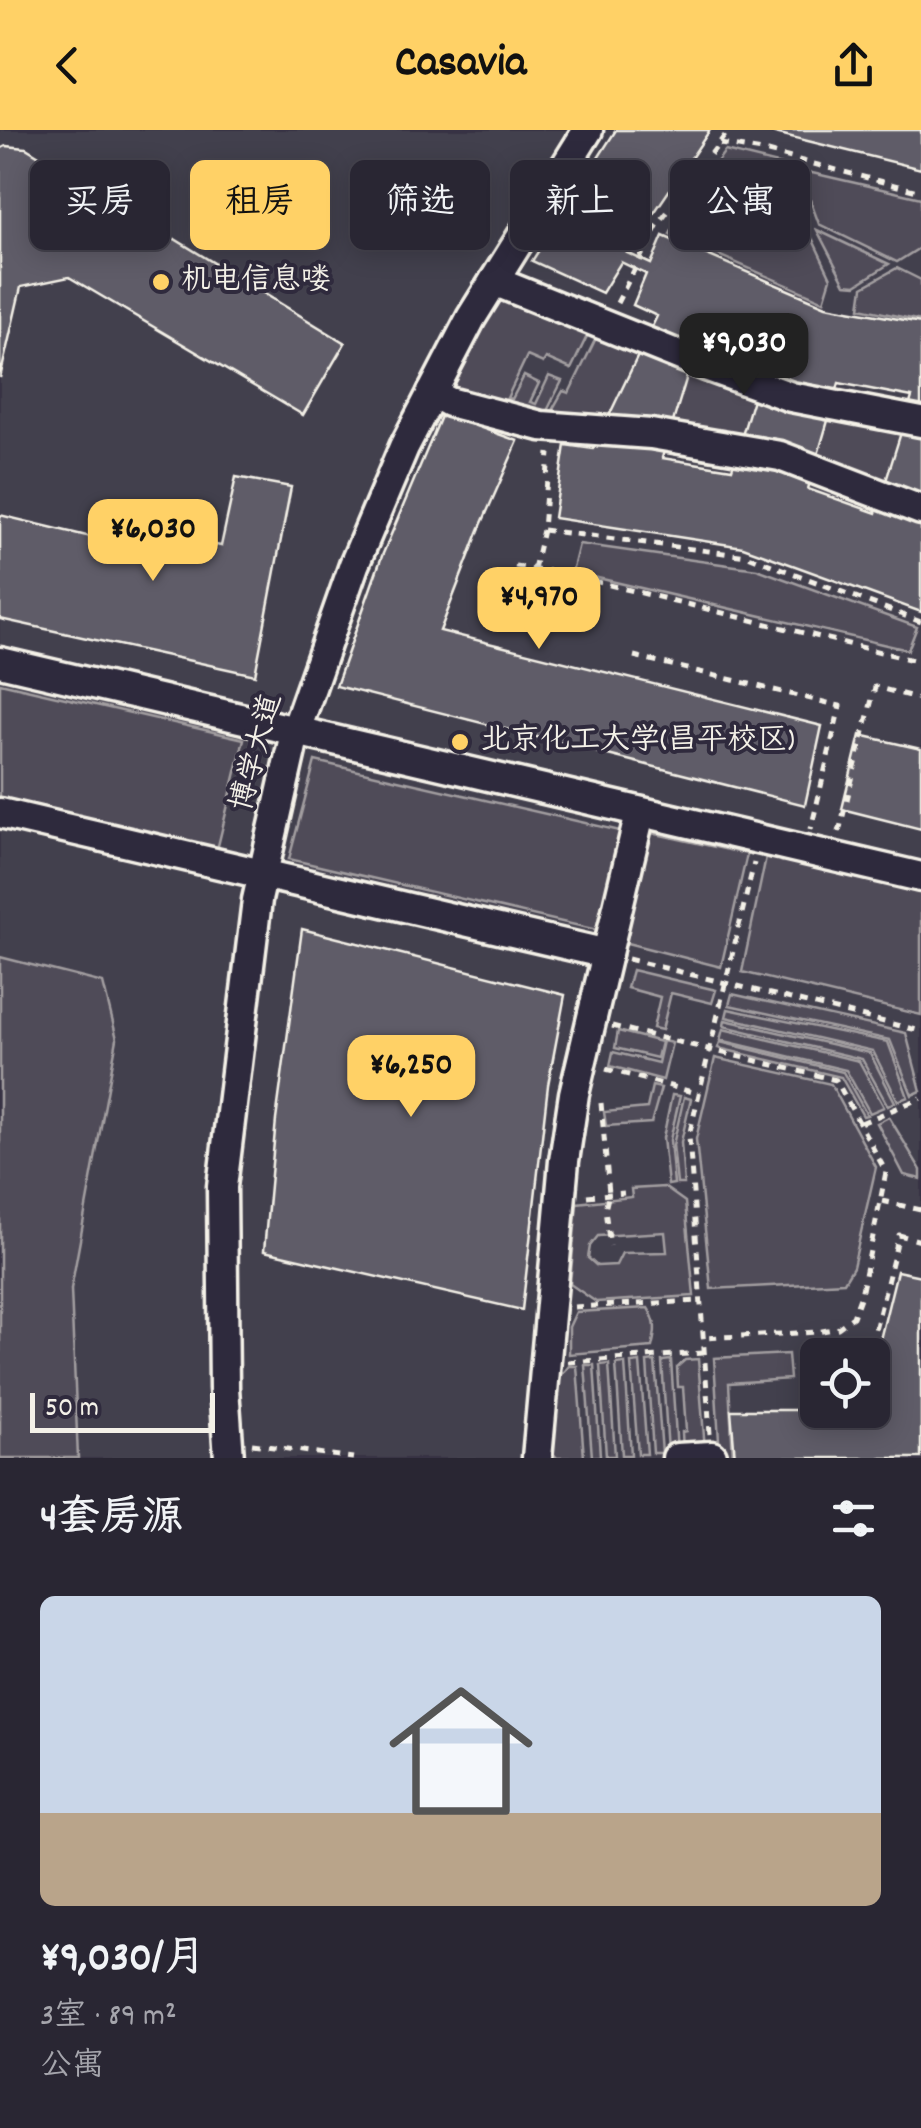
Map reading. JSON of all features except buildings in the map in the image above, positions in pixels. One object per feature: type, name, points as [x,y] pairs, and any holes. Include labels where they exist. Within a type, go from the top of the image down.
[{"type":"street","name":"博学大道","points":[[228,1449],[222,1187],[261,872],[295,733],[354,565],[404,448],[494,281],[588,130]]},
{"type":"street","points":[[494,281],[792,397],[921,422]]},
{"type":"street","points":[[432,393],[449,402],[551,427],[651,434],[780,456],[921,510]]},
{"type":"street","points":[[0,662],[921,877]]},
{"type":"street","points":[[0,813],[607,954]]},
{"type":"street","points":[[537,1458],[560,1200],[574,1094],[602,1023],[607,954],[640,813]]},
{"type":"street","points":[[677,1458],[712,1456]]},
{"type":"path","points":[[605,326],[656,226],[728,130]]},
{"type":"path","points":[[719,144],[768,152],[921,192]]},
{"type":"path","points":[[534,568],[543,530],[551,427]]},
{"type":"path","points":[[543,530],[748,556],[921,622]]},
{"type":"path","points":[[516,566],[921,662]]},
{"type":"path","points":[[634,656],[840,706],[809,837]]},
{"type":"path","points":[[836,844],[875,687],[921,699]]},
{"type":"path","points":[[712,1456],[689,1136],[760,841]]},
{"type":"path","points":[[607,954],[921,1030]]},
{"type":"path","points":[[602,1023],[611,1040]]},
{"type":"path","points":[[602,1023],[836,1080],[886,1172],[861,1296],[852,1317],[838,1328],[817,1332],[703,1338]]},
{"type":"path","points":[[607,1054],[603,1072],[700,1094]]},
{"type":"path","points":[[860,1124],[921,1098]]},
{"type":"path","points":[[601,1099],[610,1246]]},
{"type":"path","points":[[560,1200],[624,1193]]},
{"type":"path","points":[[882,1201],[921,1210]]},
{"type":"path","points":[[873,1338],[899,1236],[921,1240]]},
{"type":"path","points":[[550,1308],[700,1301]]},
{"type":"path","points":[[546,1364],[704,1352]]},
{"type":"path","points":[[796,1369],[800,1369]]},
{"type":"path","points":[[228,1449],[353,1458]]},
{"type":"shaded area","name":"北京化工大学(昌平校区)","points":[[0,130],[921,130],[921,1458],[0,1458]]},
{"type":"shaded area","points":[[725,151],[762,160],[718,160]]},
{"type":"shaded area","points":[[810,173],[921,198],[921,247],[897,262],[819,224],[810,200]]},
{"type":"shaded area","points":[[817,230],[889,264],[856,285],[845,284]]},
{"type":"shaded area","points":[[810,233],[831,278],[824,301],[707,250],[810,250]]},
{"type":"shaded area","points":[[897,268],[921,280],[921,321],[860,308],[863,287]]},
{"type":"shaded area","points":[[511,295],[591,328],[571,369],[546,358],[543,363],[527,356],[507,398],[512,399],[524,376],[539,383],[530,402],[536,404],[549,376],[562,381],[546,413],[460,403],[447,387],[488,300]]},
{"type":"shaded area","points":[[600,330],[921,428],[921,499],[550,414],[563,391],[569,393]]},
{"type":"shaded area","points":[[579,544],[757,569],[917,627],[908,650],[572,572]]},
{"type":"shaded area","points":[[0,683],[244,739],[217,850],[0,800]]},
{"type":"shaded area","points":[[315,761],[620,831],[597,930],[289,859]]},
{"type":"shaded area","points":[[647,832],[747,854],[721,967],[623,942]]},
{"type":"shaded area","points":[[766,857],[921,891],[921,1015],[742,972]]},
{"type":"shaded area","points":[[0,957],[103,983],[117,1039],[71,1289],[78,1458],[0,1458]]},
{"type":"shaded area","points":[[632,970],[716,990],[712,1003],[671,993],[662,1030],[653,1028],[660,997],[627,988]]},
{"type":"shaded area","points":[[732,994],[906,1033],[921,1091],[912,1095],[890,1040],[729,1005]]},
{"type":"shaded area","points":[[728,1009],[888,1042],[908,1097],[898,1101],[873,1051],[726,1017]]},
{"type":"shaded area","points":[[725,1020],[870,1053],[895,1102],[888,1106],[862,1059],[724,1026]]},
{"type":"shaded area","points":[[723,1029],[859,1061],[884,1107],[870,1113],[846,1070],[720,1040]]},
{"type":"shaded area","points":[[618,1031],[661,1042],[657,1058],[615,1048]]},
{"type":"shaded area","points":[[663,1041],[672,1043],[663,1080],[610,1066],[613,1052],[658,1063]]},
{"type":"shaded area","points":[[720,1042],[843,1072],[867,1115],[863,1116],[841,1077],[718,1048]]},
{"type":"shaded area","points":[[715,1058],[831,1084],[876,1167],[853,1267],[844,1282],[711,1289],[696,1139]]},
{"type":"shaded area","points":[[652,1086],[661,1088],[651,1123],[606,1126],[604,1112],[647,1108]]},
{"type":"shaded area","points":[[672,1095],[680,1096],[670,1140],[674,1184],[668,1185],[663,1138]]},
{"type":"shaded area","points":[[684,1097],[691,1099],[681,1142],[684,1184],[677,1184],[673,1145]]},
{"type":"shaded area","points":[[889,1117],[921,1170],[921,1179],[904,1175],[877,1123]]},
{"type":"shaded area","points":[[664,1187],[685,1202],[694,1296],[596,1302],[570,1284],[577,1203],[632,1197],[631,1189]],"holes":[[[665,1232],[667,1252],[622,1253],[616,1265],[597,1266],[588,1258],[590,1246],[598,1236]]]},
{"type":"shaded area","points":[[648,1308],[655,1327],[652,1347],[569,1354],[569,1327],[576,1312]]},
{"type":"shaded area","points":[[788,1354],[790,1379],[729,1383],[733,1458],[720,1458],[714,1358]]},
{"type":"shaded area","points":[[698,1359],[705,1450],[683,1451],[683,1387],[678,1387],[677,1367],[685,1360]]},
{"type":"shaded area","points":[[671,1360],[677,1452],[668,1452],[662,1361]]},
{"type":"shaded area","points":[[655,1361],[662,1453],[653,1453],[647,1362]]},
{"type":"shaded area","points":[[640,1362],[647,1454],[638,1454],[631,1363]]},
{"type":"shaded area","points":[[625,1363],[631,1455],[622,1455],[616,1364]]},
{"type":"shaded area","points":[[609,1364],[615,1456],[606,1456],[600,1365]]},
{"type":"shaded area","points":[[585,1365],[594,1365],[600,1456],[592,1457]]},
{"type":"shaded area","points":[[569,1366],[577,1366],[584,1458],[557,1458],[553,1453],[556,1382]]},
{"type":"place","name":"机电信息喽","points":[[161,282]]},
{"type":"place","name":"北京化工大学(昌平校区)","points":[[460,742]]}]
